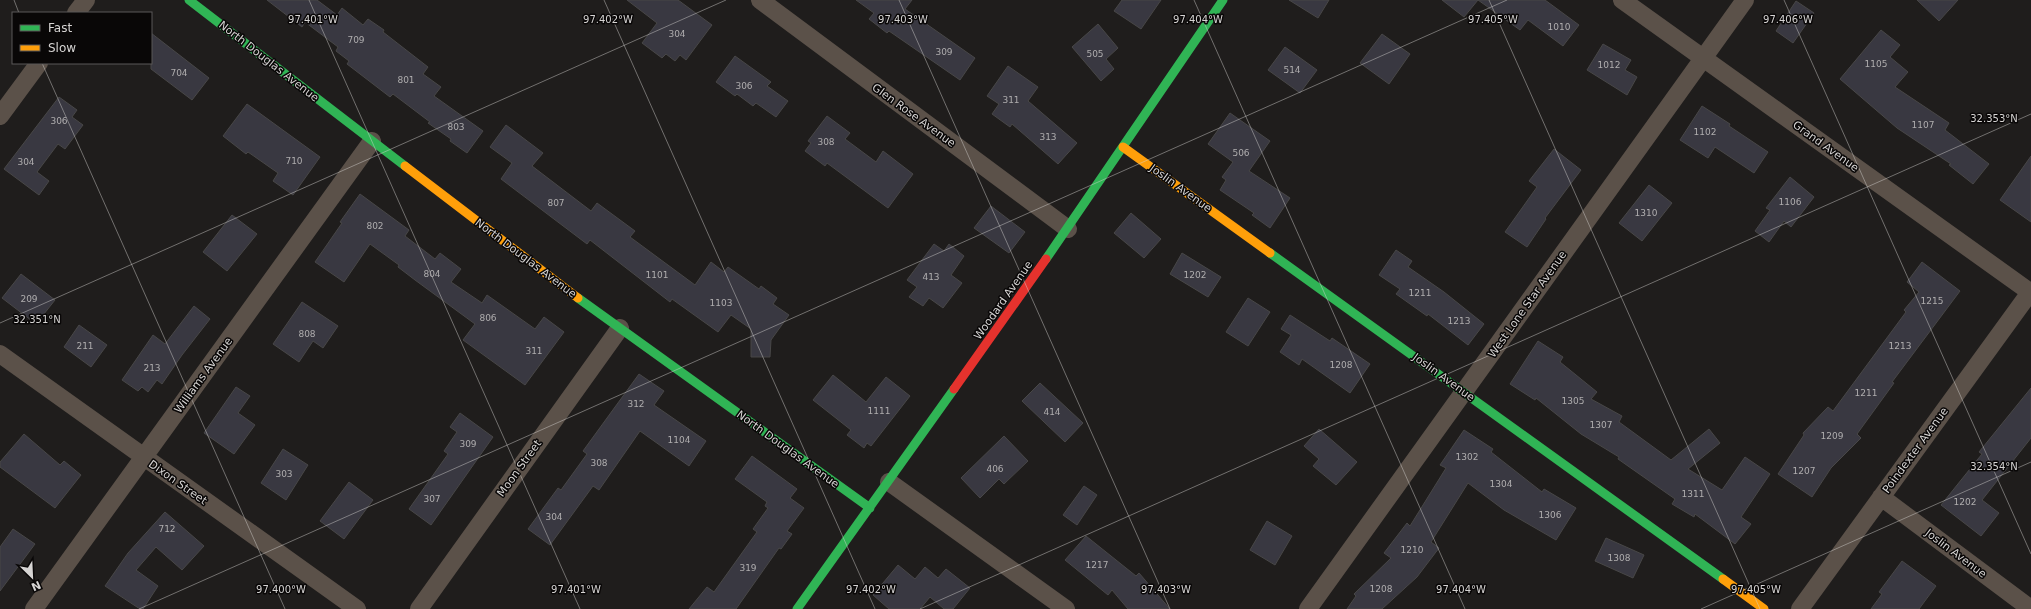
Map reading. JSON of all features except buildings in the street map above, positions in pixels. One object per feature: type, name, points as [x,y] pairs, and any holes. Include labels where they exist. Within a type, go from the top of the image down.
[{"type":"street","points":[[77,12],[86,0]]},
{"type":"street","name":"North Douglas Avenue","points":[[189,0],[372,141],[620,328],[870,508]]},
{"type":"street","name":"Glen Rose Avenue","points":[[760,0],[1068,229]]},
{"type":"street","name":"Woodard Avenue","points":[[797,609],[890,482],[1068,229],[1223,0]]},
{"type":"street","name":"Grand Avenue","points":[[1622,0],[2030,292]]},
{"type":"street","name":"West Lone Star Avenue","points":[[1308,609],[1745,0]]},
{"type":"street","points":[[0,116],[38,64]]},
{"type":"street","name":"Williams Avenue","points":[[34,609],[372,141]]},
{"type":"street","name":"Joslin Avenue","points":[[1123,147],[1465,392],[1764,609]]},
{"type":"street","name":"Poindexter Avenue","points":[[1800,609],[2030,292]]},
{"type":"street","name":"Moon Street","points":[[418,609],[620,328]]},
{"type":"street","name":"Dixon Street","points":[[0,354],[357,609]]},
{"type":"street","points":[[890,482],[1066,609]]},
{"type":"street","name":"Joslin Avenue","points":[[1881,497],[2031,609]]},
{"type":"traffic: fast","points":[[189,0],[405,166]]},
{"type":"traffic: fast","points":[[1046,259],[1223,0]]},
{"type":"traffic: fast","points":[[1270,253],[1723,579]]},
{"type":"traffic: fast","points":[[578,298],[870,508]]},
{"type":"traffic: fast","points":[[797,609],[954,389]]},
{"type":"traffic: slow","points":[[1123,147],[1270,253]]},
{"type":"traffic: slow","points":[[405,166],[578,298]]},
{"type":"traffic: slow","points":[[1723,579],[1764,609]]},
{"type":"traffic: jam","points":[[954,389],[1046,259]]}]
